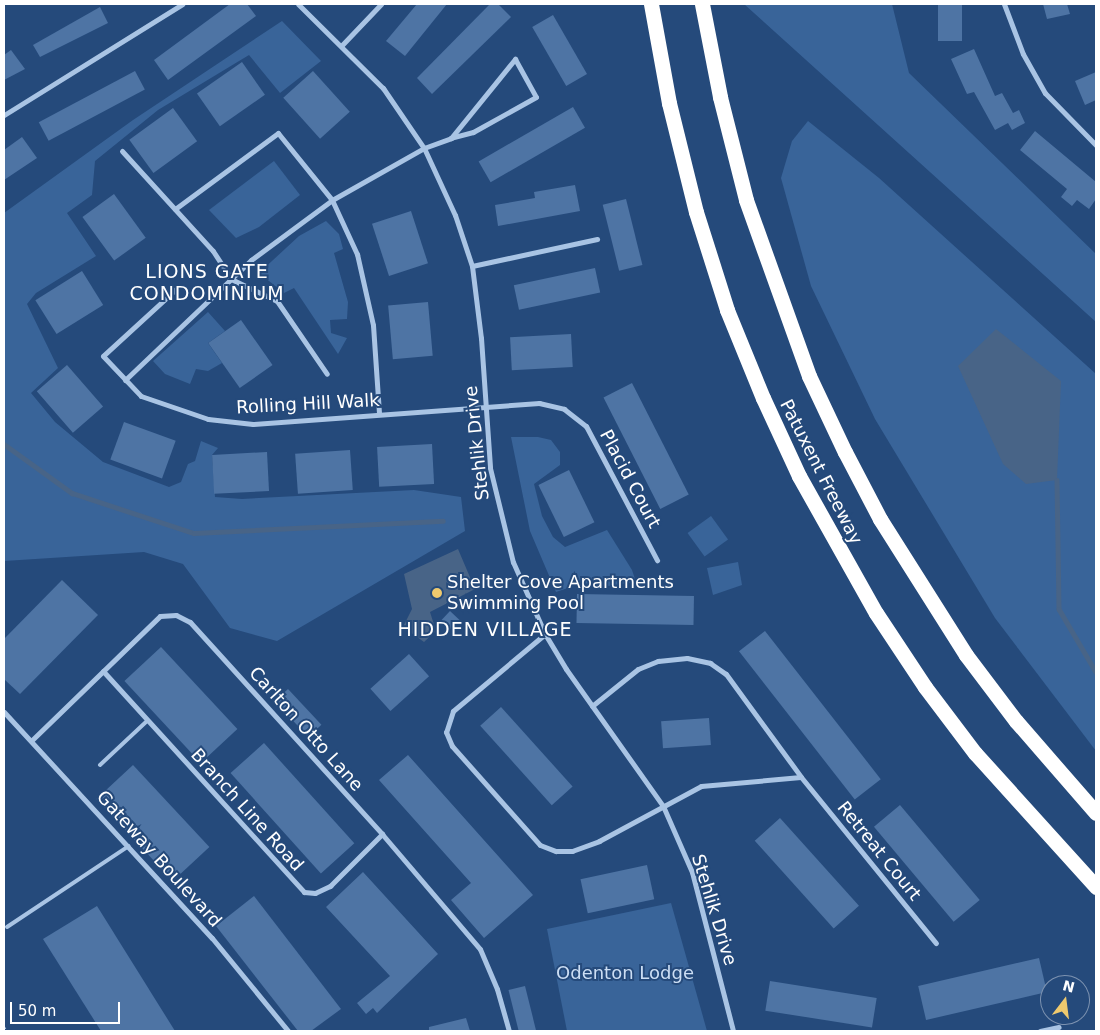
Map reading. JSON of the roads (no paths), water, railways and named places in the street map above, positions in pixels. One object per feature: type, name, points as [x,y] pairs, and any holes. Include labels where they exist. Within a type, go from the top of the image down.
[{"type":"highway","name":"Patuxent Freeway","points":[[651,4],[669,104],[696,212],[727,310],[762,398],[799,476],[876,613],[925,687],[982,760],[1096,887]]},
{"type":"highway","name":"Patuxent Freeway","points":[[702,4],[720,97],[746,200],[806,367],[845,452],[880,518],[966,655],[1016,720],[1096,812]]},
{"type":"street","points":[[4,115],[182,4]]},
{"type":"street","name":"Stehlik Drive","points":[[298,4],[384,88],[424,148],[456,215],[472,266],[486,406],[490,468],[499,514],[513,562],[544,634],[663,806],[692,872],[733,1031]]},
{"type":"street","points":[[342,45],[380,4]]},
{"type":"street","points":[[1004,4],[1023,54],[1045,93],[1096,145]]},
{"type":"street","points":[[125,380],[251,260],[332,200],[424,148],[473,132],[521,108],[536,97],[515,59],[461,122],[451,138]]},
{"type":"street","points":[[175,208],[278,133],[332,200],[357,254],[366,286],[373,325],[379,414]]},
{"type":"street","points":[[122,151],[213,251],[231,279],[277,301],[327,374]]},
{"type":"street","points":[[472,266],[597,240]]},
{"type":"street","name":"Rolling Hill Walk","points":[[176,289],[103,356],[141,396],[220,422],[253,424],[486,406]]},
{"type":"street","name":"Placid Court","points":[[486,406],[539,403],[564,410],[586,426],[657,560]]},
{"type":"street","name":"Carlton Otto Lane","points":[[32,740],[160,616],[176,615],[190,622],[382,834],[480,949],[498,989],[509,1031]]},
{"type":"street","points":[[544,634],[453,711],[446,732],[452,746],[540,845],[556,851],[572,851],[599,841],[701,786],[801,777]]},
{"type":"street","name":"Retreat Court","points":[[592,706],[638,669],[658,661],[687,658],[710,663],[726,674],[801,777],[936,943]]},
{"type":"street","name":"Branch Line Road","points":[[103,671],[304,892],[314,893],[330,886],[382,834]]},
{"type":"street","name":"Gateway Boulevard","points":[[4,712],[32,740],[212,938],[288,1031]]},
{"type":"street","points":[[1040,1031],[1059,1027]]},
{"type":"lane","points":[[100,765],[147,720]]},
{"type":"lane","points":[[7,927],[96,870],[129,846]]},
{"type":"waterway","points":[[4,444],[72,493],[194,533],[443,521]]},
{"type":"waterway","points":[[1057,480],[1059,609],[1096,672]]},
{"type":"place","name":"Shelter Cove Apartments Swimming Pool","points":[[437,593]]},
{"type":"district","name":"LIONS GATE CONDOMINIUM","points":[[207,283]]},
{"type":"district","name":"HIDDEN VILLAGE","points":[[485,630]]},
{"type":"park label","name":"Odenton Lodge","points":[[625,973]]}]
